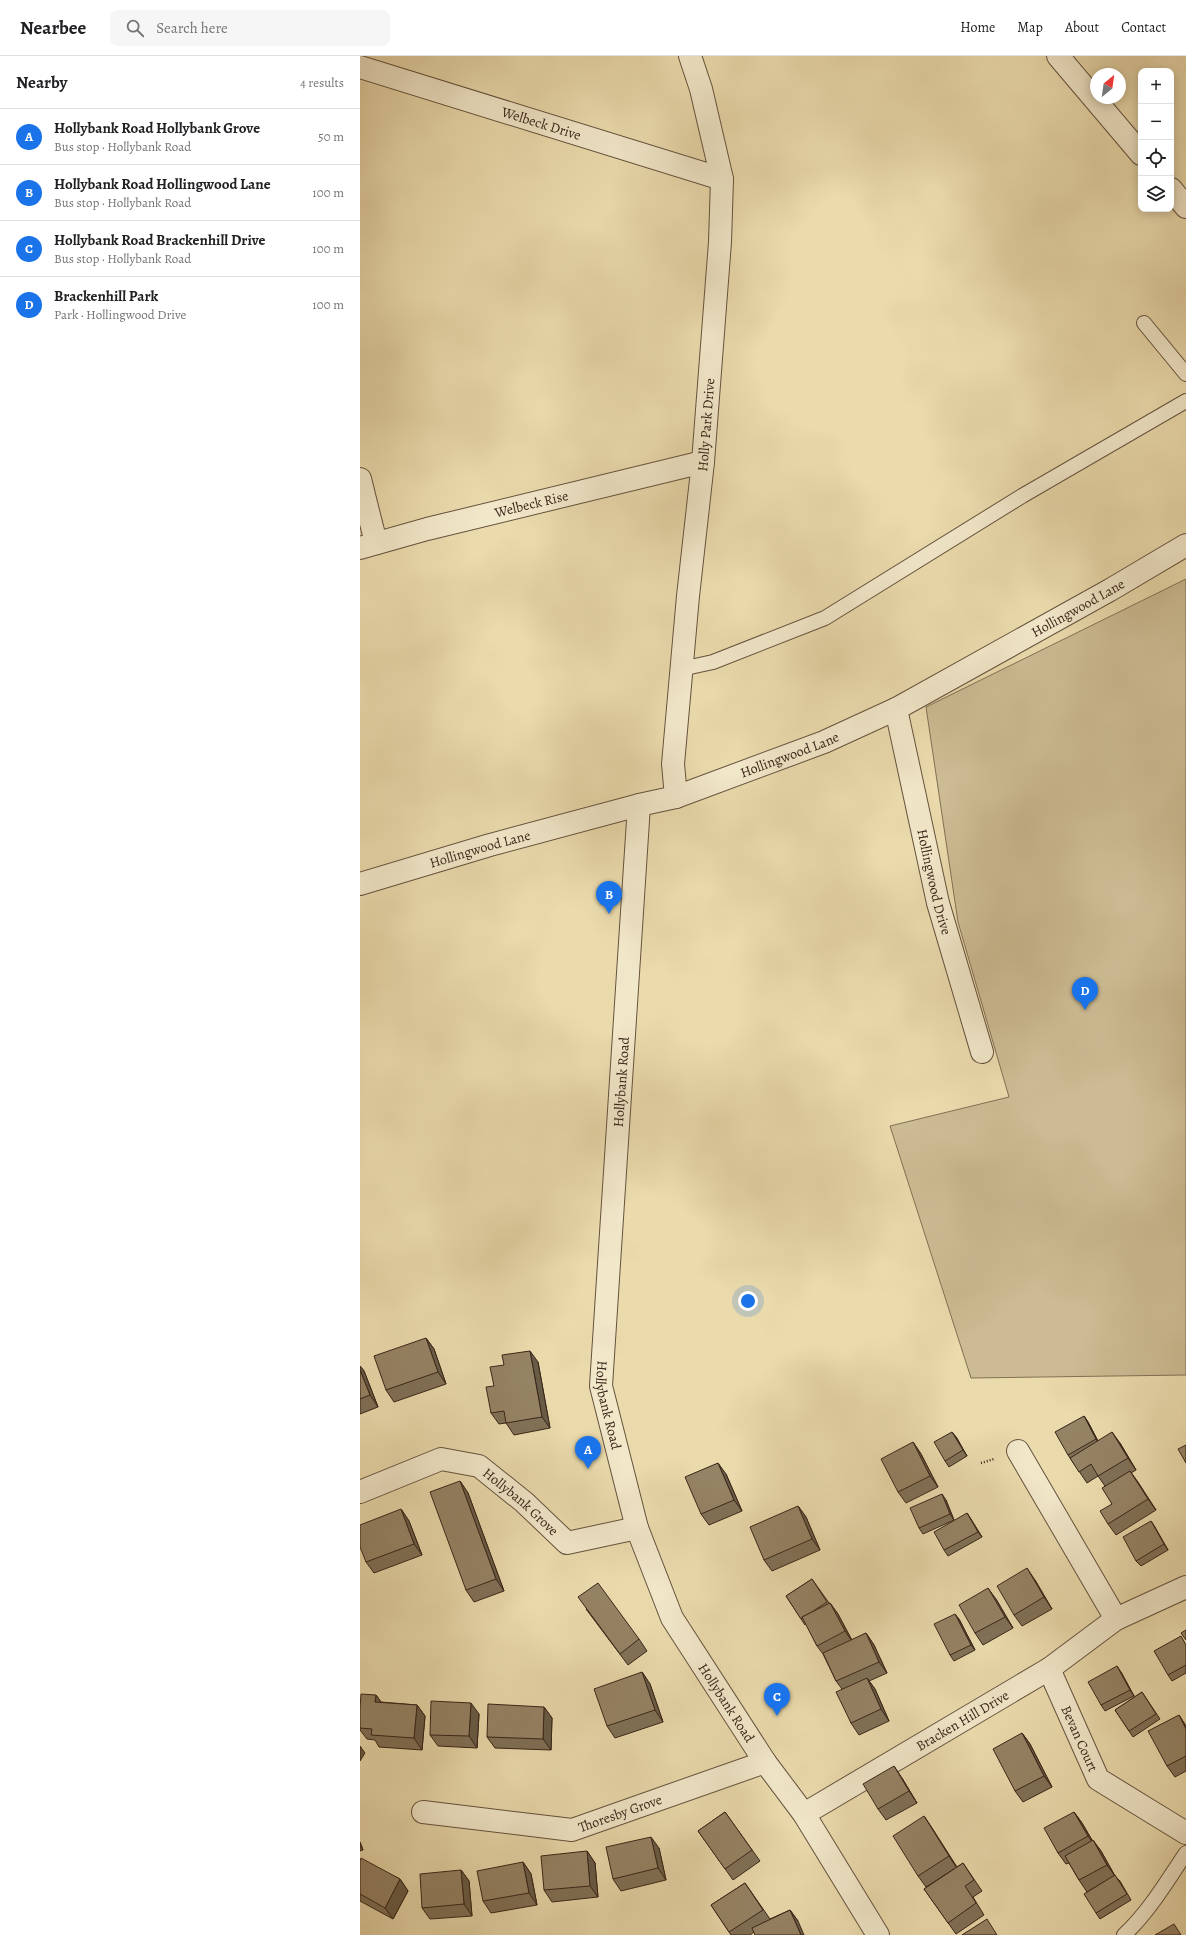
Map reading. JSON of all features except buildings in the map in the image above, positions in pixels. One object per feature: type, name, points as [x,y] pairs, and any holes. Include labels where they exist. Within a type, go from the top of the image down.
[{"type":"street","name":"Holly Park Drive","points":[[676,797],[673,764],[688,596],[704,462],[720,242],[722,179],[701,89],[690,56]]},
{"type":"street","points":[[1058,56],[1138,150]]},
{"type":"street","name":"Welbeck Drive","points":[[360,67],[722,179]]},
{"type":"street","points":[[1174,193],[1186,207]]},
{"type":"street","name":"Welbeck Rise","points":[[368,546],[427,529],[704,462]]},
{"type":"street","points":[[360,479],[368,546]]},
{"type":"street","name":"Hollingwood Lane","points":[[360,884],[490,845],[639,805],[676,797],[824,742],[896,709],[1110,590],[1186,545]]},
{"type":"street","name":"Hollingwood Drive","points":[[896,709],[938,903],[982,1052]]},
{"type":"street","name":"Hollybank Road","points":[[639,805],[601,1386],[637,1528],[672,1618],[765,1762],[804,1814],[878,1935]]},
{"type":"street","points":[[1018,1451],[1116,1619]]},
{"type":"street","name":"Hollybank Grove","points":[[360,1492],[441,1459],[479,1466],[524,1502],[568,1543],[637,1528]]},
{"type":"street","name":"Bracken Hill Drive","points":[[804,1814],[1049,1669],[1116,1619],[1186,1587]]},
{"type":"street","name":"Bevan Court","points":[[1049,1669],[1098,1779],[1186,1834]]},
{"type":"street","name":"Thoresby Grove","points":[[423,1812],[572,1830],[765,1762]]},
{"type":"lane","points":[[1144,323],[1186,374]]},
{"type":"lane","points":[[681,669],[713,662],[826,618],[1022,496],[1186,400]]},
{"type":"lane","points":[[1124,1935],[1133,1927],[1152,1902],[1186,1853]]},
{"type":"shaded area","points":[[1186,579],[1186,1375],[971,1378],[890,1126],[1009,1097],[958,922],[926,707]]},
{"type":"place","name":"Hollybank Road Hollingwood Lane","points":[[609,914]]},
{"type":"place","name":"Brackenhill Park","points":[[1085,1010]]},
{"type":"place","name":"Hollybank Road Hollybank Grove","points":[[588,1469]]},
{"type":"place","name":"Hollybank Road Brackenhill Drive","points":[[777,1716]]}]
